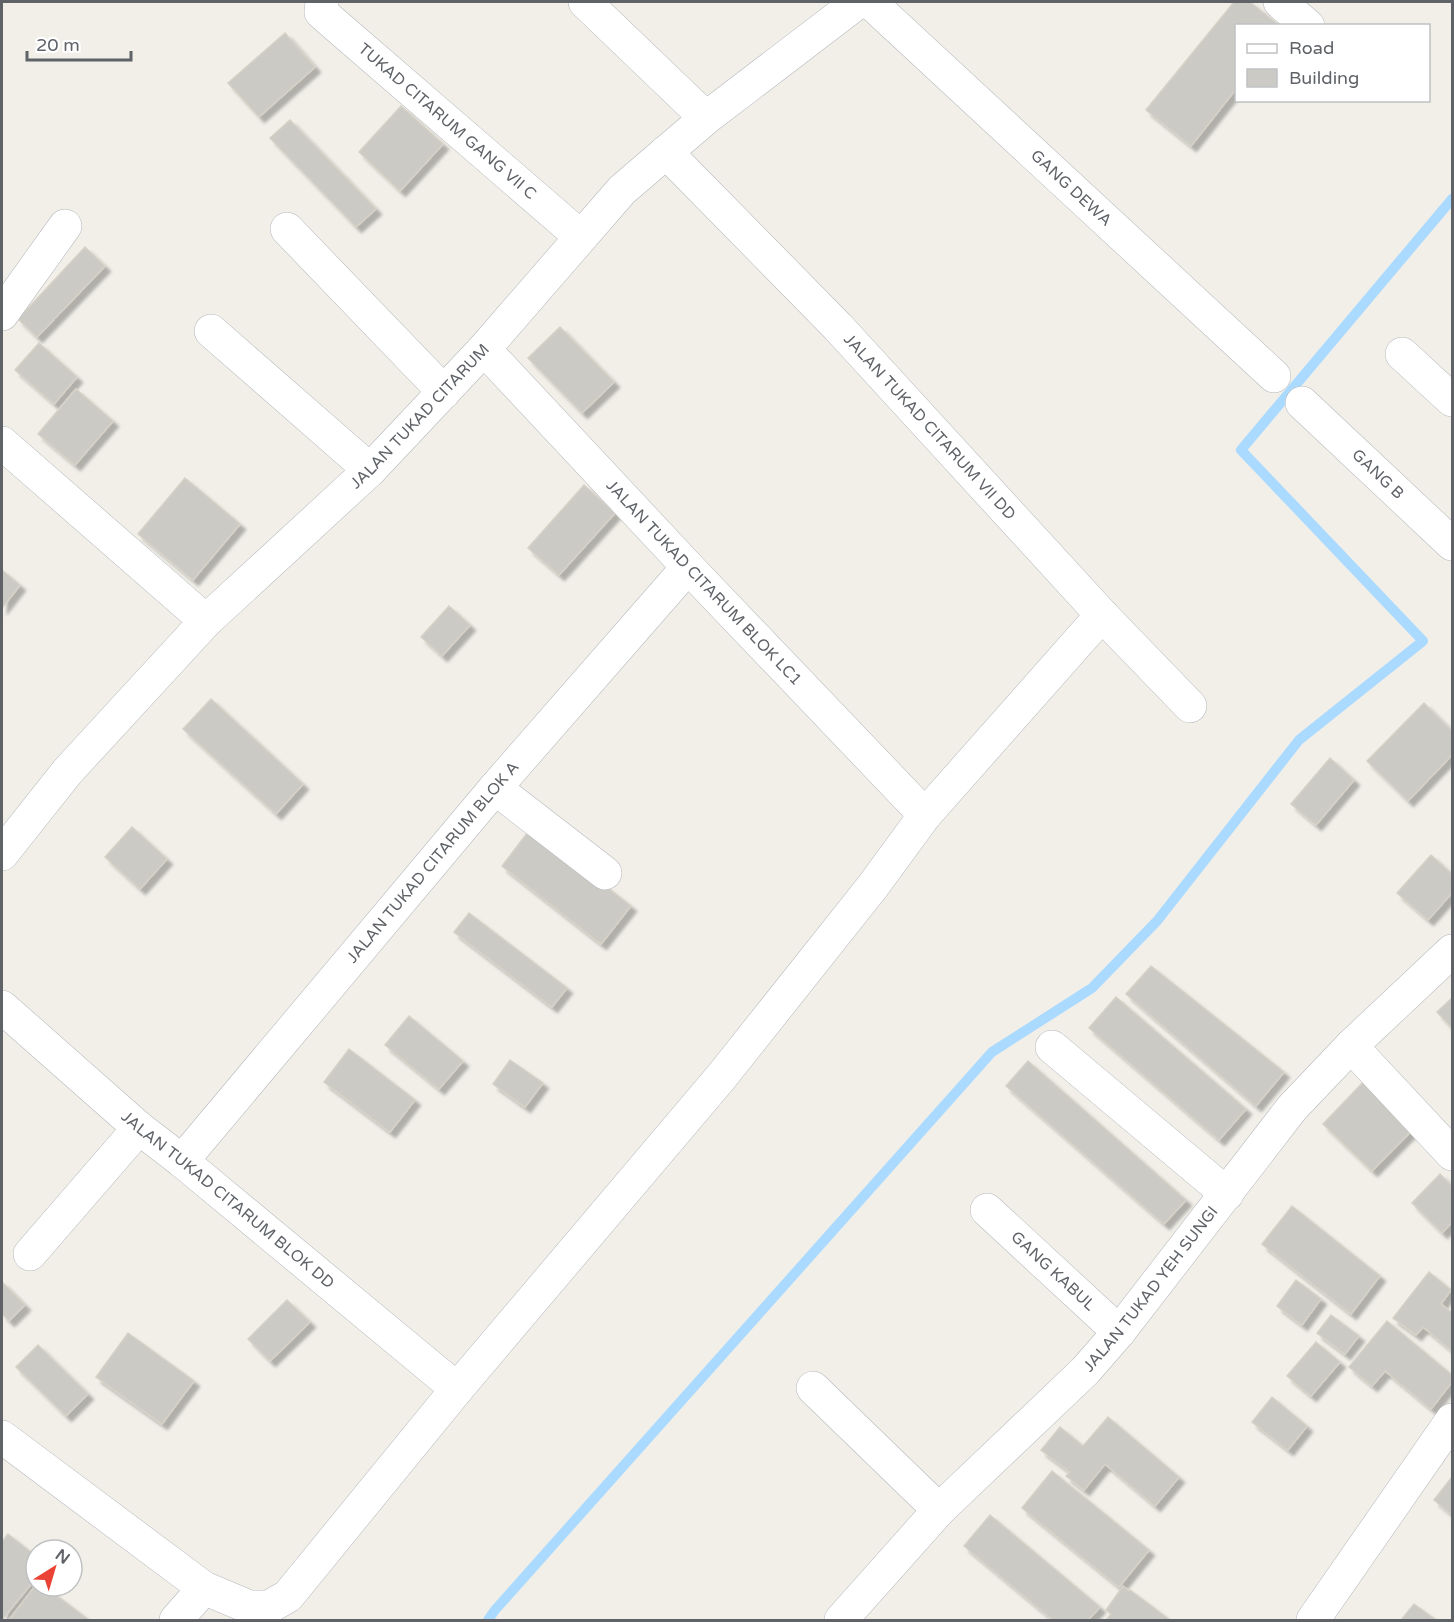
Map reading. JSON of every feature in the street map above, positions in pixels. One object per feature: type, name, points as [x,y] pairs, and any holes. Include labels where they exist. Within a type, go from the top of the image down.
[{"type":"street","name":"TUKAD CITARUM GANG VII C","points":[[322,2],[321,12],[581,237]]},
{"type":"street","points":[[585,2],[706,118]]},
{"type":"street","name":"JALAN TUKAD CITARUM","points":[[2,854],[67,772],[206,621],[370,470],[484,349],[622,190],[706,118],[858,2]]},
{"type":"street","name":"GANG DEWA","points":[[870,2],[1274,376]]},
{"type":"street","points":[[1280,2],[1306,24]]},
{"type":"street","name":"JALAN TUKAD CITARUM VII DD","points":[[666,152],[838,327],[1102,615],[1190,706]]},
{"type":"street","points":[[2,314],[65,226]]},
{"type":"street","points":[[288,229],[444,392]]},
{"type":"street","points":[[211,331],[370,470]]},
{"type":"street","name":"JALAN TUKAD CITARUM BLOK LC1","points":[[484,349],[688,567],[926,815]]},
{"type":"street","points":[[1402,354],[1452,400]]},
{"type":"street","name":"GANG B","points":[[1302,403],[1452,544]]},
{"type":"street","points":[[2,442],[206,621]]},
{"type":"street","name":"JALAN TUKAD CITARUM BLOK A","points":[[182,1161],[495,788],[688,567]]},
{"type":"street","points":[[2,1437],[204,1588],[249,1607],[269,1607],[288,1596],[458,1389],[722,1076],[873,886],[926,815],[1102,615]]},
{"type":"street","points":[[495,788],[605,873]]},
{"type":"street","name":"JALAN TUKAD YEH SUNGI","points":[[841,1620],[939,1510],[1085,1371],[1119,1332],[1292,1108],[1351,1046],[1452,951]]},
{"type":"street","name":"JALAN TUKAD CITARUM BLOK DD","points":[[2,1007],[139,1128],[458,1389]]},
{"type":"street","points":[[1351,1046],[1452,1154]]},
{"type":"street","points":[[1052,1047],[1227,1194]]},
{"type":"street","points":[[30,1254],[139,1128]]},
{"type":"street","name":"GANG KABUL","points":[[987,1210],[1119,1332]]},
{"type":"street","points":[[813,1388],[939,1510]]},
{"type":"street","points":[[1313,1620],[1452,1420]]},
{"type":"street","points":[[176,1620],[204,1588]]},
{"type":"building","points":[[1234,2],[1250,2],[1278,24],[1235,24],[1235,90],[1191,146],[1146,110]]},
{"type":"building","points":[[285,33],[315,67],[259,117],[228,83]]},
{"type":"building","points":[[401,106],[443,144],[400,191],[359,152]]},
{"type":"building","points":[[290,120],[376,209],[356,227],[270,138]]},
{"type":"building","points":[[85,247],[105,266],[37,337],[18,319]]},
{"type":"building","points":[[560,327],[614,382],[582,413],[528,358]]},
{"type":"building","points":[[39,343],[77,377],[54,404],[15,370]]},
{"type":"building","points":[[76,389],[113,421],[75,465],[38,434]]},
{"type":"building","points":[[185,478],[240,524],[193,580],[138,534]]},
{"type":"building","points":[[584,485],[615,513],[559,575],[528,548]]},
{"type":"building","points":[[2,570],[20,585],[2,608]]},
{"type":"building","points":[[449,606],[470,625],[442,656],[421,637]]},
{"type":"building","points":[[211,699],[303,784],[276,814],[183,729]]},
{"type":"building","points":[[1424,703],[1452,731],[1452,755],[1408,801],[1367,761]]},
{"type":"building","points":[[1330,758],[1354,780],[1316,825],[1291,804]]},
{"type":"building","points":[[132,827],[167,859],[140,889],[105,857]]},
{"type":"building","points":[[531,828],[631,906],[601,944],[502,866]]},
{"type":"building","points":[[1431,855],[1452,874],[1452,893],[1428,920],[1397,893]]},
{"type":"building","points":[[469,913],[567,988],[552,1007],[454,932]]},
{"type":"building","points":[[1151,966],[1284,1072],[1256,1106],[1126,994]]},
{"type":"building","points":[[1116,997],[1246,1109],[1219,1140],[1089,1028]]},
{"type":"building","points":[[1452,998],[1452,1028],[1437,1012]]},
{"type":"building","points":[[409,1016],[463,1061],[439,1089],[385,1045]]},
{"type":"building","points":[[349,1049],[415,1100],[390,1132],[324,1082]]},
{"type":"building","points":[[510,1060],[543,1083],[525,1107],[493,1084]]},
{"type":"building","points":[[1028,1061],[1186,1200],[1164,1224],[1006,1086]]},
{"type":"building","points":[[1368,1077],[1418,1124],[1372,1171],[1323,1124]]},
{"type":"building","points":[[1440,1174],[1452,1186],[1452,1222],[1442,1233],[1412,1203]]},
{"type":"building","points":[[1292,1206],[1380,1276],[1351,1314],[1262,1244]]},
{"type":"building","points":[[1429,1272],[1451,1290],[1441,1304],[1452,1313],[1452,1351],[1423,1327],[1416,1335],[1393,1318]]},
{"type":"building","points":[[1296,1280],[1321,1299],[1302,1325],[1277,1306]]},
{"type":"building","points":[[2,1282],[25,1305],[9,1321],[2,1314]]},
{"type":"building","points":[[287,1300],[310,1322],[270,1361],[248,1339]]},
{"type":"building","points":[[1331,1315],[1359,1336],[1345,1354],[1317,1333]]},
{"type":"building","points":[[1387,1321],[1452,1375],[1452,1382],[1431,1409],[1385,1371],[1372,1386],[1349,1367]]},
{"type":"building","points":[[128,1333],[194,1381],[162,1424],[96,1377]]},
{"type":"building","points":[[1316,1342],[1340,1362],[1311,1396],[1287,1376]]},
{"type":"building","points":[[38,1345],[88,1394],[66,1416],[16,1367]]},
{"type":"building","points":[[1272,1397],[1307,1426],[1288,1450],[1252,1422]]},
{"type":"building","points":[[1108,1417],[1179,1477],[1155,1506],[1105,1464],[1084,1490],[1066,1476],[1070,1472],[1041,1450],[1060,1427],[1083,1446]]},
{"type":"building","points":[[1052,1471],[1149,1550],[1119,1587],[1022,1508]]},
{"type":"building","points":[[1452,1477],[1452,1515],[1434,1500]]},
{"type":"building","points":[[990,1515],[1100,1607],[1088,1620],[1053,1620],[964,1546]]},
{"type":"building","points":[[8,1534],[24,1547],[24,1593],[2,1620],[2,1542]]},
{"type":"building","points":[[1123,1586],[1170,1620],[1106,1620],[1111,1614],[1106,1610]]},
{"type":"building","points":[[26,1598],[60,1598],[89,1620],[9,1620]]},
{"type":"building","points":[[1414,1604],[1436,1620],[1401,1620]]},
{"type":"waterway","points":[[488,1620],[992,1052],[1092,988],[1157,921],[1299,740],[1423,641],[1241,450],[1452,199]]}]
